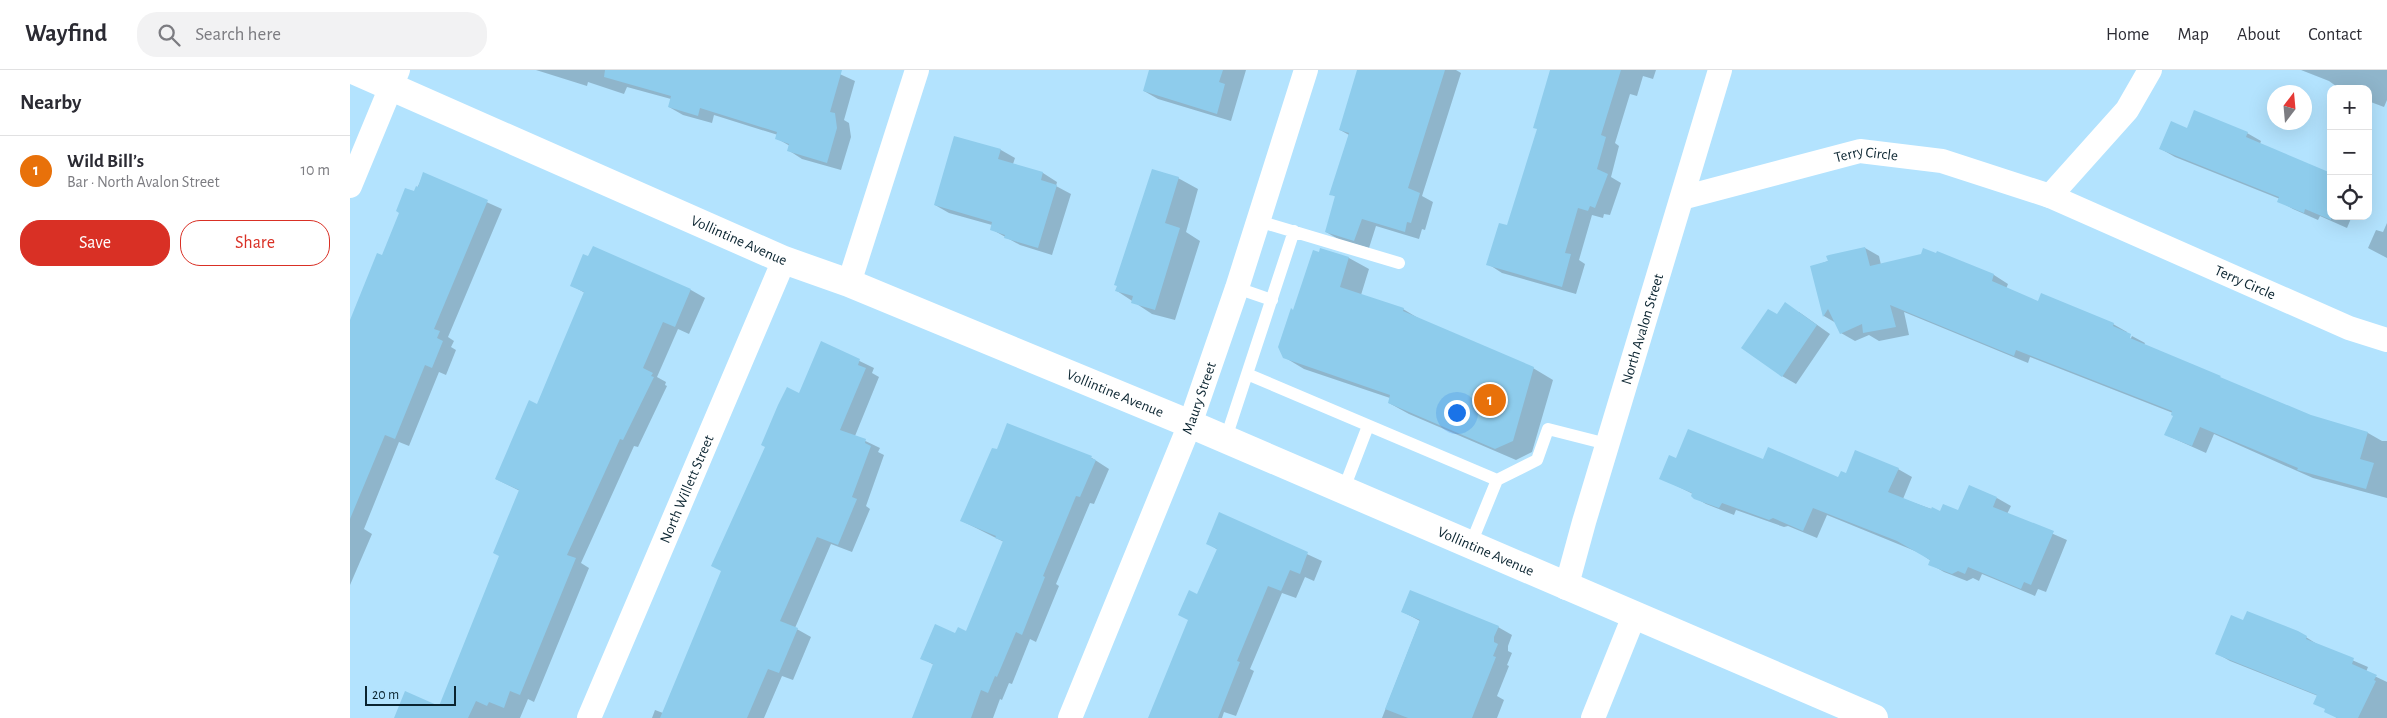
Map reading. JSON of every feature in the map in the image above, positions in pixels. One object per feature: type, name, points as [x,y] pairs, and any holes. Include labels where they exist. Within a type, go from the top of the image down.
[{"type":"street","name":"Vollintine Avenue","points":[[353,70],[395,78],[784,260],[849,283],[1190,424],[1225,441],[1566,588],[1874,718]]},
{"type":"street","points":[[849,283],[917,70]]},
{"type":"street","name":"Maury Street","points":[[1070,718],[1190,424],[1237,288],[1306,70]]},
{"type":"street","name":"North Avalon Street","points":[[1566,588],[1607,444],[1720,70]]},
{"type":"street","points":[[2050,196],[2127,110],[2150,70]]},
{"type":"street","points":[[350,186],[395,78]]},
{"type":"street","name":"Terry Circle","points":[[1682,198],[1860,151],[1942,161],[2050,196],[2349,328],[2387,340]]},
{"type":"street","name":"North Willett Street","points":[[589,718],[784,260]]},
{"type":"street","points":[[1593,718],[1634,616]]},
{"type":"lane","points":[[1258,221],[1400,263]]},
{"type":"lane","points":[[1225,441],[1294,231]]},
{"type":"lane","points":[[1237,288],[1272,300]]},
{"type":"lane","points":[[1248,374],[1496,480]]},
{"type":"lane","points":[[1342,491],[1368,426]]},
{"type":"lane","points":[[1470,546],[1496,480],[1537,460],[1548,428],[1607,444]]},
{"type":"building","points":[[605,70],[842,70],[830,112],[835,113],[837,128],[827,163],[787,151],[789,144],[775,139],[777,132],[700,108],[698,116],[668,107],[671,96],[604,77]]},
{"type":"building","points":[[1149,70],[1223,70],[1219,82],[1225,84],[1217,114],[1143,91]]},
{"type":"building","points":[[1357,70],[1445,70],[1408,188],[1420,193],[1411,223],[1407,222],[1405,232],[1362,219],[1354,241],[1325,232],[1335,196],[1329,195],[1349,133],[1339,130]]},
{"type":"building","points":[[1550,70],[1621,70],[1601,135],[1606,137],[1597,169],[1608,174],[1595,208],[1590,206],[1588,211],[1578,208],[1565,253],[1571,254],[1562,287],[1486,265],[1499,223],[1507,225],[1537,129],[1533,128]]},
{"type":"building","points":[[2194,110],[2248,132],[2246,137],[2327,171],[2327,218],[2305,209],[2304,213],[2277,202],[2279,197],[2159,149],[2171,121],[2187,128]]},
{"type":"building","points":[[954,136],[1001,149],[998,159],[1043,172],[1041,180],[1057,185],[1038,248],[1004,238],[1005,235],[990,230],[992,222],[934,205]]},
{"type":"building","points":[[1152,169],[1179,177],[1165,223],[1180,228],[1155,310],[1131,303],[1133,296],[1115,291],[1117,286],[1114,285]]},
{"type":"building","points":[[423,172],[488,200],[434,329],[440,331],[437,338],[443,341],[432,368],[425,365],[395,439],[385,435],[350,519],[350,320],[377,253],[382,255],[399,213],[396,211],[405,188],[414,191],[416,186],[418,187]]},
{"type":"building","points":[[593,246],[691,289],[675,327],[663,322],[643,368],[653,373],[651,376],[654,377],[623,440],[620,439],[567,555],[576,558],[520,695],[510,691],[504,708],[489,702],[487,706],[476,701],[468,718],[394,718],[405,691],[439,706],[499,556],[493,553],[519,490],[495,479],[529,400],[537,404],[584,292],[570,286],[583,254],[588,256]]},
{"type":"building","points":[[1865,247],[1870,266],[1921,254],[1923,248],[1936,253],[1937,251],[1994,274],[1992,281],[2038,301],[2041,293],[2114,323],[2113,326],[2131,334],[2130,338],[2220,377],[2311,415],[2368,432],[2360,459],[2374,463],[2366,489],[2297,470],[2298,468],[2200,427],[2192,446],[2164,435],[2173,416],[2171,415],[2172,411],[2016,350],[2014,356],[1890,305],[1896,327],[1863,333],[1862,324],[1840,334],[1828,309],[1823,317],[1810,266],[1828,261],[1826,256]]},
{"type":"building","points":[[1320,248],[1349,257],[1340,287],[1404,308],[1403,311],[1534,367],[1513,441],[1495,449],[1388,403],[1390,395],[1283,358],[1278,347],[1291,308],[1293,310],[1313,250],[1319,252]]},
{"type":"building","points":[[1785,302],[1817,325],[1782,377],[1741,348],[1768,309],[1777,314]]},
{"type":"building","points":[[821,341],[860,359],[858,365],[866,368],[840,430],[866,439],[865,443],[871,446],[852,497],[857,499],[838,545],[817,537],[780,621],[798,628],[779,673],[768,669],[747,718],[660,718],[721,571],[711,566],[765,447],[761,445],[778,405],[787,387],[799,393]]},
{"type":"building","points":[[1007,423],[1092,456],[1091,458],[1096,460],[1080,497],[1076,496],[1043,576],[1045,577],[1022,635],[1016,632],[997,677],[995,676],[988,693],[981,690],[971,718],[912,718],[933,664],[920,659],[935,624],[955,633],[958,627],[966,631],[1003,541],[995,538],[996,536],[960,521],[992,448],[997,449]]},
{"type":"building","points":[[1688,429],[1763,459],[1768,447],[1838,477],[1841,471],[1846,473],[1855,450],[1899,468],[1888,492],[1931,509],[1932,507],[1940,511],[1943,504],[1958,510],[1969,485],[1997,497],[1993,507],[2054,531],[2031,585],[2024,582],[2021,589],[1968,567],[1965,574],[1958,571],[1952,574],[1928,565],[1930,560],[1897,541],[1813,508],[1803,531],[1773,518],[1769,520],[1722,503],[1719,508],[1694,499],[1691,496],[1692,493],[1659,479],[1669,455],[1676,458]]},
{"type":"building","points":[[1219,512],[1308,552],[1300,574],[1290,570],[1281,591],[1268,586],[1237,661],[1240,662],[1218,718],[1148,718],[1188,620],[1178,615],[1189,590],[1197,594],[1217,549],[1206,544]]},
{"type":"building","points":[[1410,590],[1499,626],[1494,637],[1494,642],[1498,644],[1493,656],[1496,657],[1472,718],[1408,718],[1385,709],[1420,620],[1401,612]]},
{"type":"building","points":[[2247,611],[2298,631],[2307,636],[2306,639],[2354,658],[2352,664],[2377,675],[2374,680],[2376,681],[2358,718],[2337,718],[2324,712],[2325,709],[2313,704],[2317,695],[2215,654],[2231,615],[2243,620]]},
{"type":"place","name":"Wild Bill’s","points":[[1490,400]]}]
